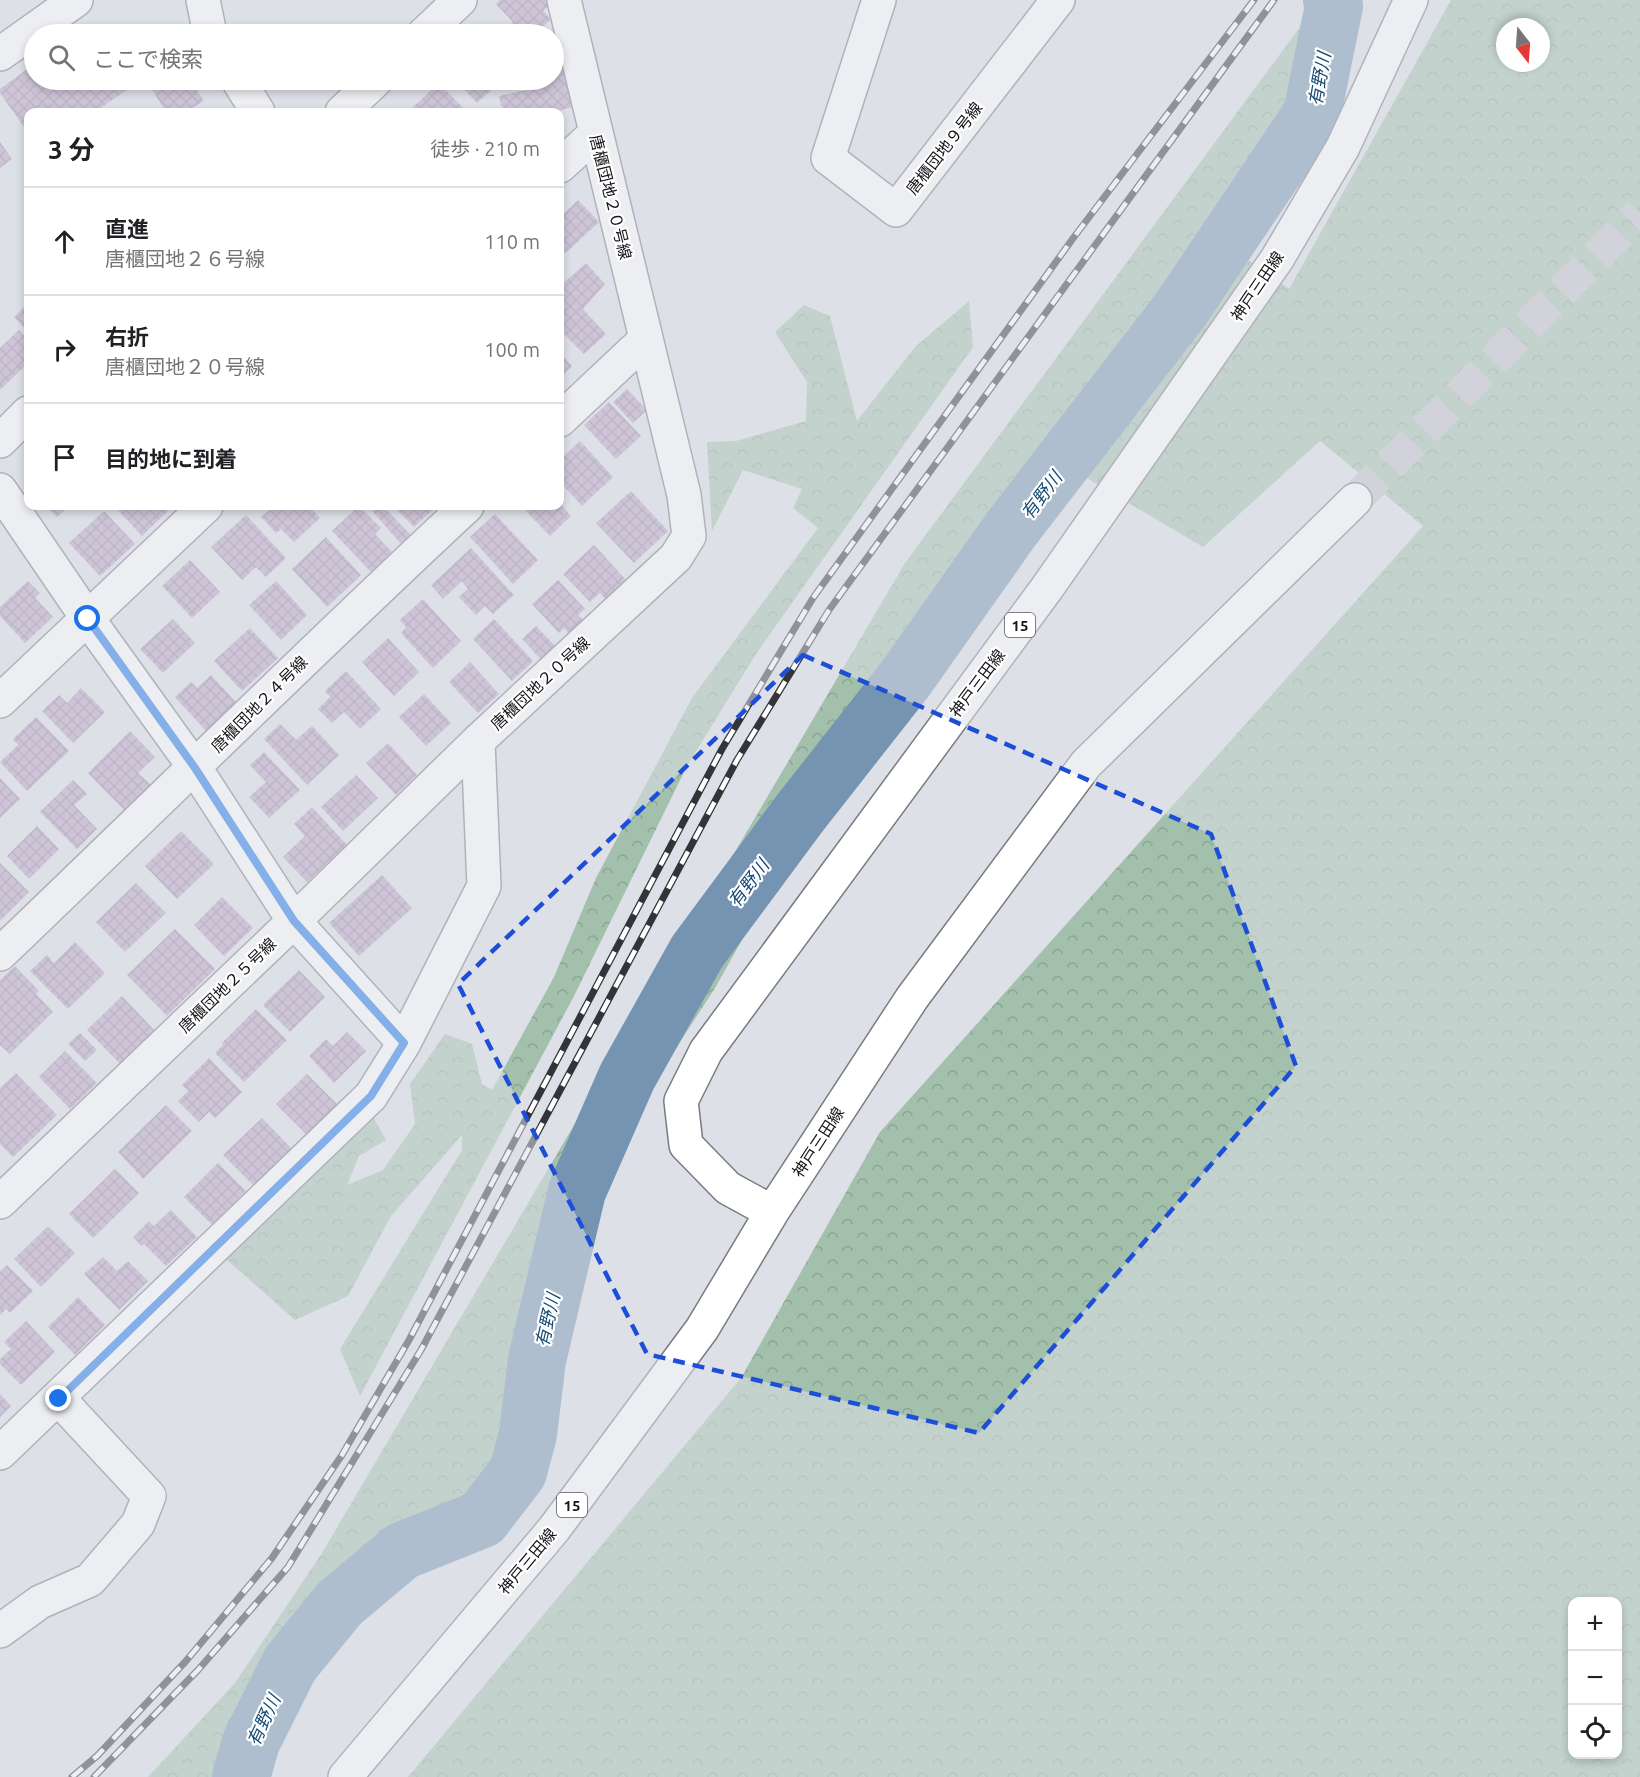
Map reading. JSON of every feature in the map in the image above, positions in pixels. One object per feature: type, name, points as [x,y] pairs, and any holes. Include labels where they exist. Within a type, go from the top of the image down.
[{"type":"street","points":[[42,24],[76,0]]},
{"type":"street","points":[[203,0],[208,24]]},
{"type":"street","points":[[435,24],[460,0]]},
{"type":"street","name":"唐櫃団地２０号線","points":[[0,1453],[59,1399],[371,1096],[404,1043],[484,886],[478,741],[676,557],[689,536],[684,495],[564,0]]},
{"type":"street","name":"唐櫃団地９号線","points":[[879,0],[828,158],[896,210],[1058,0]]},
{"type":"street","name":"神戸三田線","points":[[772,1212],[728,1188],[686,1145],[681,1101],[706,1051],[1047,588],[1277,258],[1343,147],[1411,0]]},
{"type":"street","points":[[0,54],[24,37]]},
{"type":"street","points":[[244,90],[256,108]]},
{"type":"street","points":[[346,108],[365,90]]},
{"type":"street","points":[[564,162],[596,133]]},
{"type":"street","points":[[564,416],[646,339]]},
{"type":"street","points":[[0,441],[24,417]]},
{"type":"street","points":[[0,490],[88,619],[195,768],[294,921],[404,1043]]},
{"type":"street","name":"神戸三田線","points":[[345,1777],[554,1529],[702,1329],[772,1212],[912,998],[1086,764],[1355,500]]},
{"type":"street","points":[[0,701],[202,510]]},
{"type":"street","name":"唐櫃団地２４号線","points":[[0,954],[195,768],[345,620],[463,510]]},
{"type":"street","name":"唐櫃団地２５号線","points":[[0,1202],[294,921],[478,741]]},
{"type":"street","points":[[0,1631],[40,1602],[90,1580],[138,1524],[148,1496],[59,1399]]},
{"type":"highlighted area","points":[[803,655],[1211,834],[1296,1066],[979,1433],[647,1354],[458,984]]},
{"type":"green space","points":[[1320,0],[1346,0],[1358,22],[1230,247],[1289,289],[1451,0],[1640,0],[1640,1777],[408,1777],[741,1378],[880,1132],[1423,526],[1320,441],[1203,547],[1085,477],[755,917],[715,988],[634,1113],[576,1259],[543,1434],[550,1456],[522,1506],[486,1533],[415,1566],[347,1614],[290,1690],[261,1752],[259,1777],[148,1777],[235,1683],[322,1553],[905,563]]},
{"type":"green space","points":[[969,301],[973,347],[756,654],[687,766],[573,998],[360,1396],[340,1349],[462,1150],[462,1135],[391,1216],[348,1296],[295,1320],[217,1251],[371,1113],[386,1140],[359,1156],[347,1185],[383,1170],[415,1124],[410,1084],[445,1034],[472,1044],[482,1084],[492,1090],[554,977],[596,878],[692,698],[818,528],[793,508],[802,489],[743,470],[712,531],[707,442],[736,441],[806,421],[807,382],[775,332],[804,305],[830,316],[857,421],[915,347]]},
{"type":"building","points":[[500,0],[547,0],[550,4],[543,11],[551,19],[546,24],[511,24],[513,22],[496,4]]},
{"type":"building","points":[[564,66],[573,107],[564,109],[504,108],[499,96],[527,90],[564,90]]},
{"type":"building","points":[[24,71],[24,90],[127,90],[101,108],[24,108],[24,127],[0,93],[0,89]]},
{"type":"building","points":[[152,90],[197,90],[204,101],[192,108],[164,108]]},
{"type":"building","points":[[431,90],[446,90],[463,108],[412,108]]},
{"type":"building","points":[[465,90],[492,90],[477,103]]},
{"type":"building","points":[[0,142],[12,159],[0,168]]},
{"type":"building","points":[[578,200],[599,222],[566,253],[564,251],[564,213]]},
{"type":"building","points":[[586,263],[605,284],[583,309],[606,334],[584,354],[564,334],[564,282]]},
{"type":"building","points":[[24,307],[24,328],[14,317]]},
{"type":"building","points":[[19,330],[24,336],[24,367],[0,390],[0,348]]},
{"type":"building","points":[[564,357],[572,366],[564,374]]},
{"type":"building","points":[[627,389],[647,410],[633,423],[613,402]]},
{"type":"building","points":[[609,402],[641,436],[616,459],[584,425]]},
{"type":"building","points":[[580,441],[613,477],[582,506],[564,486],[564,456]]},
{"type":"building","points":[[631,491],[668,531],[634,563],[596,523]]},
{"type":"building","points":[[564,508],[571,516],[550,536],[525,510],[564,510]]},
{"type":"building","points":[[50,510],[65,510],[57,517]]},
{"type":"building","points":[[118,510],[168,511],[142,536]]},
{"type":"building","points":[[269,510],[313,510],[320,518],[294,542],[281,529],[276,533],[261,517]]},
{"type":"building","points":[[355,510],[363,510],[381,528],[375,534],[392,552],[371,572],[332,531]]},
{"type":"building","points":[[387,510],[413,537],[403,546],[372,511]]},
{"type":"building","points":[[397,510],[433,510],[414,527]]},
{"type":"building","points":[[104,511],[135,544],[100,576],[69,543]]},
{"type":"building","points":[[495,514],[538,560],[513,584],[470,537]]},
{"type":"building","points":[[246,515],[286,558],[266,577],[256,567],[242,580],[211,547]]},
{"type":"building","points":[[326,537],[361,575],[327,607],[292,569]]},
{"type":"building","points":[[594,545],[628,582],[607,601],[600,593],[590,602],[563,574]]},
{"type":"building","points":[[471,548],[514,595],[493,614],[485,606],[476,615],[459,597],[468,589],[462,581],[443,599],[431,585]]},
{"type":"building","points":[[190,560],[220,592],[192,618],[162,586]]},
{"type":"building","points":[[558,580],[585,609],[578,615],[586,623],[571,636],[564,628],[559,633],[532,604]]},
{"type":"building","points":[[28,581],[40,593],[35,598],[53,617],[25,643],[0,616],[0,607]]},
{"type":"building","points":[[276,581],[307,615],[281,640],[249,605]]},
{"type":"building","points":[[423,599],[461,641],[433,668],[401,633],[406,627],[400,620]]},
{"type":"building","points":[[173,619],[195,643],[163,673],[140,649]]},
{"type":"building","points":[[494,619],[533,661],[512,681],[473,639]]},
{"type":"building","points":[[536,626],[559,650],[545,664],[522,639]]},
{"type":"building","points":[[250,628],[278,658],[242,691],[214,661]]},
{"type":"building","points":[[388,638],[419,672],[394,696],[362,662]]},
{"type":"building","points":[[470,662],[499,694],[478,713],[449,682]]},
{"type":"building","points":[[346,671],[381,709],[360,729],[344,712],[332,723],[318,709],[330,697],[325,691]]},
{"type":"building","points":[[211,675],[237,703],[206,731],[175,697],[191,682],[197,688]]},
{"type":"building","points":[[81,688],[105,712],[73,743],[42,711],[59,695],[67,703]]},
{"type":"building","points":[[424,694],[451,723],[426,746],[399,717]]},
{"type":"building","points":[[36,717],[69,751],[27,791],[0,762],[18,745],[13,739]]},
{"type":"building","points":[[280,724],[296,740],[312,726],[339,755],[307,785],[264,739]]},
{"type":"building","points":[[130,731],[155,757],[138,773],[154,788],[128,814],[88,773]]},
{"type":"building","points":[[388,743],[417,775],[396,795],[366,763]]},
{"type":"building","points":[[264,752],[300,790],[269,818],[249,797],[266,782],[250,765]]},
{"type":"building","points":[[356,775],[378,798],[343,831],[321,807]]},
{"type":"building","points":[[0,778],[20,799],[0,818]]},
{"type":"building","points":[[73,780],[87,794],[74,805],[97,829],[77,849],[40,812]]},
{"type":"building","points":[[312,807],[347,845],[307,882],[283,857],[305,836],[294,824]]},
{"type":"building","points":[[37,826],[59,849],[29,879],[7,856]]},
{"type":"building","points":[[181,831],[214,864],[177,899],[145,866]]},
{"type":"building","points":[[0,863],[29,892],[0,921]]},
{"type":"building","points":[[382,875],[412,908],[359,956],[329,923]]},
{"type":"building","points":[[136,883],[166,913],[125,952],[96,922]]},
{"type":"building","points":[[222,897],[253,928],[224,956],[194,925]]},
{"type":"building","points":[[175,929],[215,969],[167,1016],[127,975]]},
{"type":"building","points":[[75,942],[105,973],[68,1009],[30,971],[47,955],[54,963]]},
{"type":"building","points":[[15,966],[39,991],[36,994],[53,1012],[10,1054],[0,1045],[0,980]]},
{"type":"building","points":[[299,970],[325,997],[290,1032],[263,1005]]},
{"type":"building","points":[[122,996],[157,1033],[122,1066],[87,1030]]},
{"type":"building","points":[[256,1009],[287,1040],[244,1082],[215,1053]]},
{"type":"building","points":[[347,1032],[366,1051],[334,1083],[309,1056],[326,1039],[333,1046]]},
{"type":"building","points":[[80,1033],[97,1050],[85,1061],[68,1044]]},
{"type":"building","points":[[65,1051],[97,1083],[70,1109],[39,1077]]},
{"type":"building","points":[[209,1058],[242,1092],[215,1118],[209,1112],[199,1122],[178,1101],[188,1091],[182,1085]]},
{"type":"building","points":[[16,1073],[57,1115],[13,1157],[0,1144],[0,1088]]},
{"type":"building","points":[[307,1074],[338,1105],[307,1135],[276,1104]]},
{"type":"building","points":[[166,1105],[192,1131],[143,1179],[118,1152]]},
{"type":"building","points":[[262,1118],[294,1151],[256,1188],[223,1155]]},
{"type":"building","points":[[218,1163],[246,1191],[212,1225],[184,1197]]},
{"type":"building","points":[[115,1169],[139,1193],[93,1238],[69,1214]]},
{"type":"building","points":[[171,1210],[197,1237],[166,1266],[144,1244],[142,1246],[133,1237],[149,1221],[154,1226]]},
{"type":"building","points":[[48,1226],[75,1253],[41,1287],[14,1259]]},
{"type":"building","points":[[103,1257],[117,1271],[128,1261],[148,1281],[119,1310],[84,1274]]},
{"type":"building","points":[[7,1265],[33,1291],[10,1313],[6,1309],[0,1315],[0,1272]]},
{"type":"building","points":[[78,1297],[105,1325],[75,1355],[48,1327]]},
{"type":"building","points":[[26,1321],[55,1352],[21,1385],[0,1364],[0,1359],[11,1349],[4,1342]]},
{"type":"building","points":[[0,1394],[11,1406],[0,1417]]},
{"type":"waterway","name":"有野川","points":[[241,1777],[251,1742],[290,1664],[340,1603],[402,1551],[482,1519],[518,1472],[528,1434],[537,1360],[577,1191],[627,1077],[697,952],[800,813],[906,678],[1012,528],[1181,309],[1312,114],[1334,6],[1332,0]]},
{"type":"tunnel","points":[[1355,500],[1640,213]]},
{"type":"railway","points":[[72,1777],[97,1756],[186,1661],[272,1558],[342,1455],[409,1340],[722,749],[813,598],[1074,237],[1254,0]]},
{"type":"railway","points":[[94,1777],[198,1670],[288,1567],[421,1350],[737,760],[829,610],[1274,0]]},
{"type":"route","points":[[59,1399],[371,1096],[404,1043],[294,921],[195,768],[88,619]]}]
